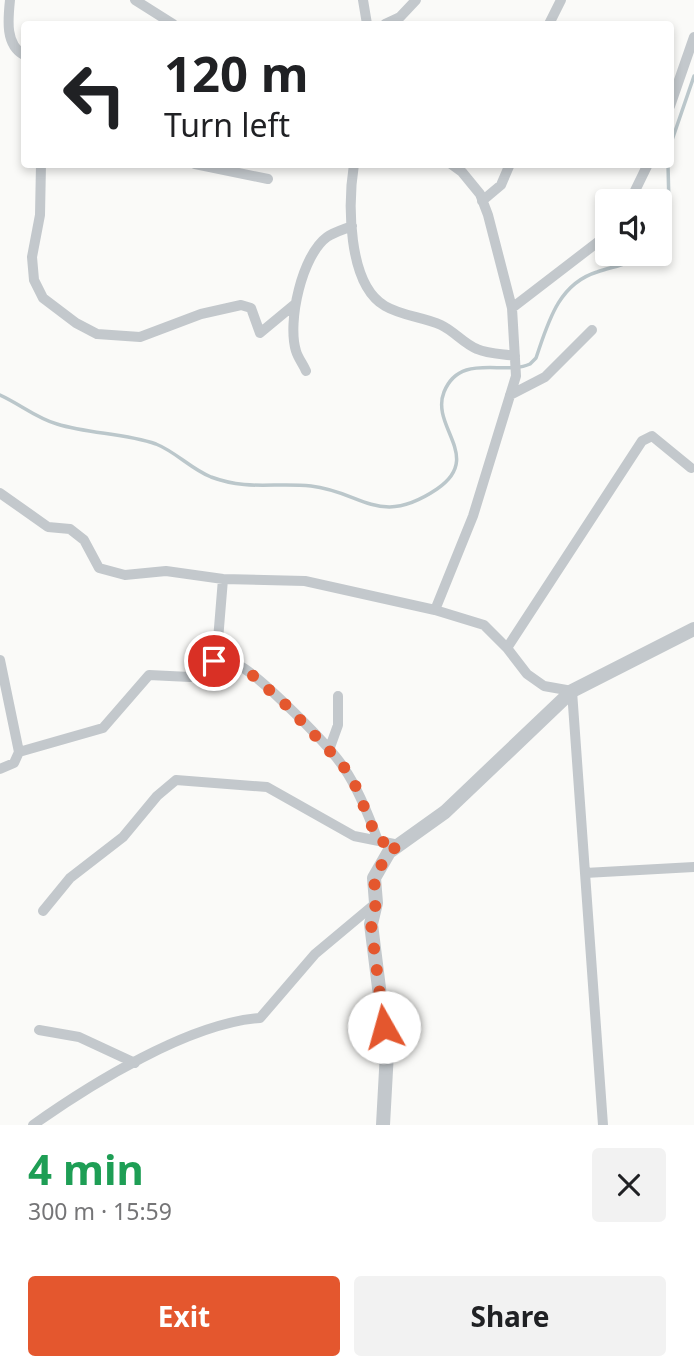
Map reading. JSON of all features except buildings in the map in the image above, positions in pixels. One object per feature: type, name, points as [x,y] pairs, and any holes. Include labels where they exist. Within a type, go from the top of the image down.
[{"type":"street","points":[[10,0],[8,31],[21,54]]},
{"type":"street","points":[[135,0],[168,21]]},
{"type":"street","points":[[363,0],[366,21]]},
{"type":"street","points":[[392,21],[400,18],[416,0]]},
{"type":"street","points":[[550,21],[561,0]]},
{"type":"street","points":[[674,94],[694,37]]},
{"type":"street","points":[[41,168],[40,215],[32,257],[34,280],[43,298],[86,330],[110,336],[140,337],[201,314],[241,305],[251,308],[260,333],[295,304]]},
{"type":"street","points":[[214,168],[268,179]]},
{"type":"street","points":[[353,168],[352,226],[361,278],[374,299],[386,307],[443,326],[477,349],[515,359]]},
{"type":"street","points":[[435,610],[473,516],[516,376],[512,308],[482,201],[456,168]]},
{"type":"street","points":[[482,201],[501,185],[508,168]]},
{"type":"street","points":[[636,189],[646,168]]},
{"type":"street","points":[[306,370],[296,351],[293,326],[299,287],[317,247],[327,236],[352,226]]},
{"type":"street","points":[[512,308],[595,244]]},
{"type":"street","points":[[510,395],[544,377],[592,330]]},
{"type":"street","points":[[508,648],[642,441],[652,436],[691,468]]},
{"type":"street","points":[[0,493],[48,527],[70,529],[84,540],[99,568],[125,575],[166,571],[223,579],[305,581],[435,610],[484,625],[508,648],[527,674],[544,686],[572,691]]},
{"type":"street","points":[[19,752],[103,728],[149,675],[199,675],[212,668],[223,579]]},
{"type":"street","points":[[383,1125],[387,1052],[371,924],[376,903],[374,878],[389,852],[445,812],[572,691],[694,629]]},
{"type":"street","points":[[0,660],[19,752],[14,763],[0,769]]},
{"type":"street","points":[[214,661],[242,666],[329,750],[355,785],[378,841]]},
{"type":"street","points":[[572,691],[603,1125]]},
{"type":"street","points":[[329,750],[338,726],[338,696]]},
{"type":"street","points":[[43,911],[70,878],[123,837],[157,796],[176,780],[267,787],[316,818],[354,836],[399,845]]},
{"type":"street","points":[[585,873],[694,867]]},
{"type":"street","points":[[33,1125],[72,1097],[135,1063],[201,1032],[237,1020],[260,1018],[315,954],[376,903]]},
{"type":"street","points":[[39,1030],[79,1037],[135,1063]]},
{"type":"waterway","points":[[674,134],[694,76]]},
{"type":"waterway","points":[[668,168],[669,189]]},
{"type":"waterway","points":[[0,395],[57,424],[156,444],[204,474],[225,481],[250,485],[311,486],[385,507],[400,506],[437,489],[450,477],[456,465],[456,453],[442,405],[444,392],[451,380],[461,372],[471,369],[508,368],[530,364],[536,358],[550,319],[564,295],[584,278],[617,266]]},
{"type":"route","points":[[214,661],[232,662],[242,666],[286,705],[342,764],[355,785],[378,841],[399,845],[389,852],[374,878],[376,903],[371,924],[384,1027]]}]
